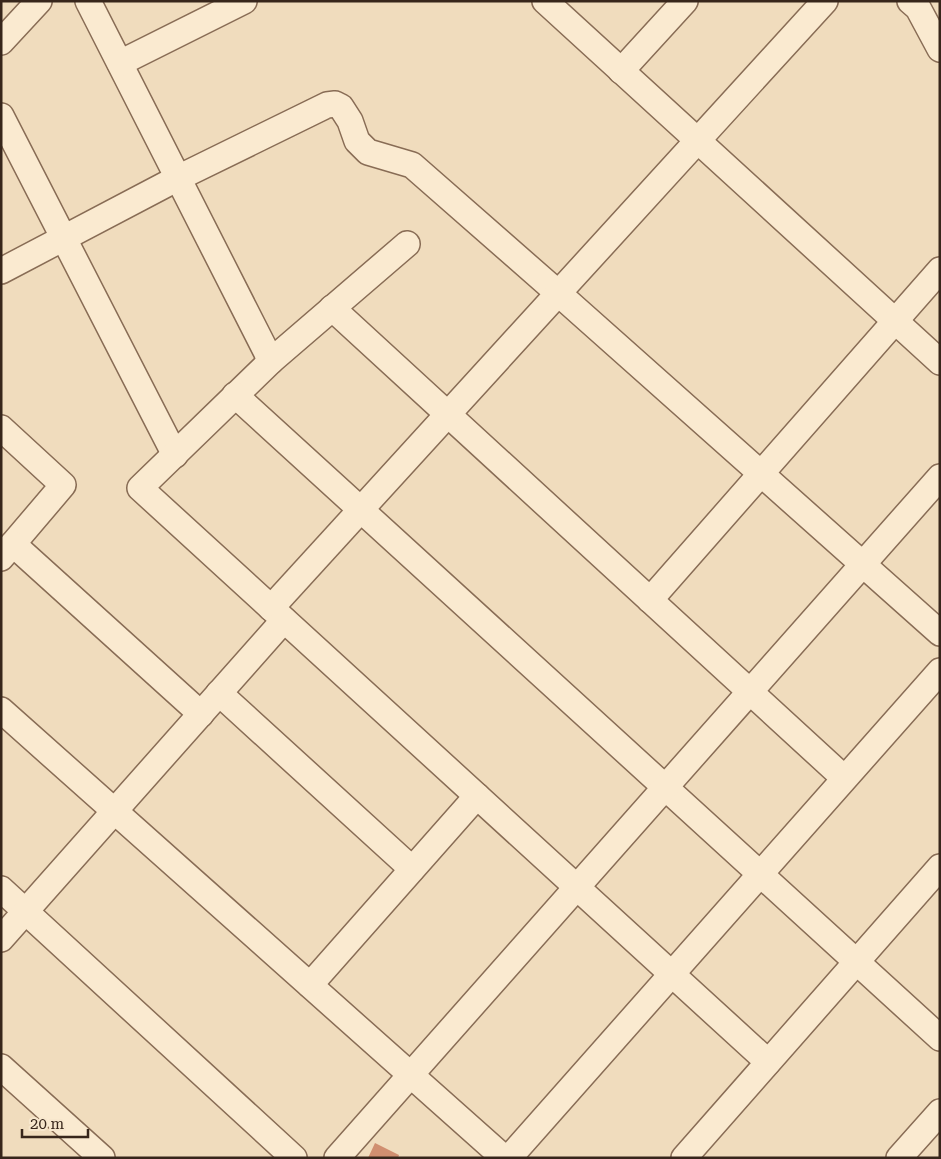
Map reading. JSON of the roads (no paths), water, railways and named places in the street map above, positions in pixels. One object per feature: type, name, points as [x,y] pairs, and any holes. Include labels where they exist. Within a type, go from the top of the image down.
[{"type":"street","points":[[1,42],[39,1]]},
{"type":"street","points":[[88,1],[271,361]]},
{"type":"street","points":[[120,63],[244,1]]},
{"type":"street","points":[[545,1],[940,362]]},
{"type":"street","points":[[620,71],[685,1]]},
{"type":"street","points":[[1,939],[219,693],[278,614],[361,510],[825,1]]},
{"type":"street","points":[[910,1],[918,8],[940,50]]},
{"type":"street","points":[[1,271],[178,178],[327,104],[335,104],[341,107],[350,121],[357,141],[368,152],[412,165],[940,633]]},
{"type":"street","points":[[1,116],[175,455]]},
{"type":"street","points":[[407,244],[271,361],[140,488],[768,1062]]},
{"type":"street","points":[[650,600],[940,270]]},
{"type":"street","points":[[332,308],[844,778]]},
{"type":"street","points":[[235,395],[940,1038]]},
{"type":"street","points":[[1,428],[63,485],[7,551],[200,714]]},
{"type":"street","points":[[337,1158],[940,477]]},
{"type":"street","points":[[510,1158],[940,671]]},
{"type":"street","points":[[219,693],[412,869]]},
{"type":"street","points":[[1,710],[504,1158]]},
{"type":"street","points":[[310,985],[477,796]]},
{"type":"street","points":[[684,1158],[940,867]]},
{"type":"street","points":[[1,889],[294,1158]]},
{"type":"street","points":[[1,1067],[102,1158]]},
{"type":"street","points":[[899,1158],[940,1112]]}]
